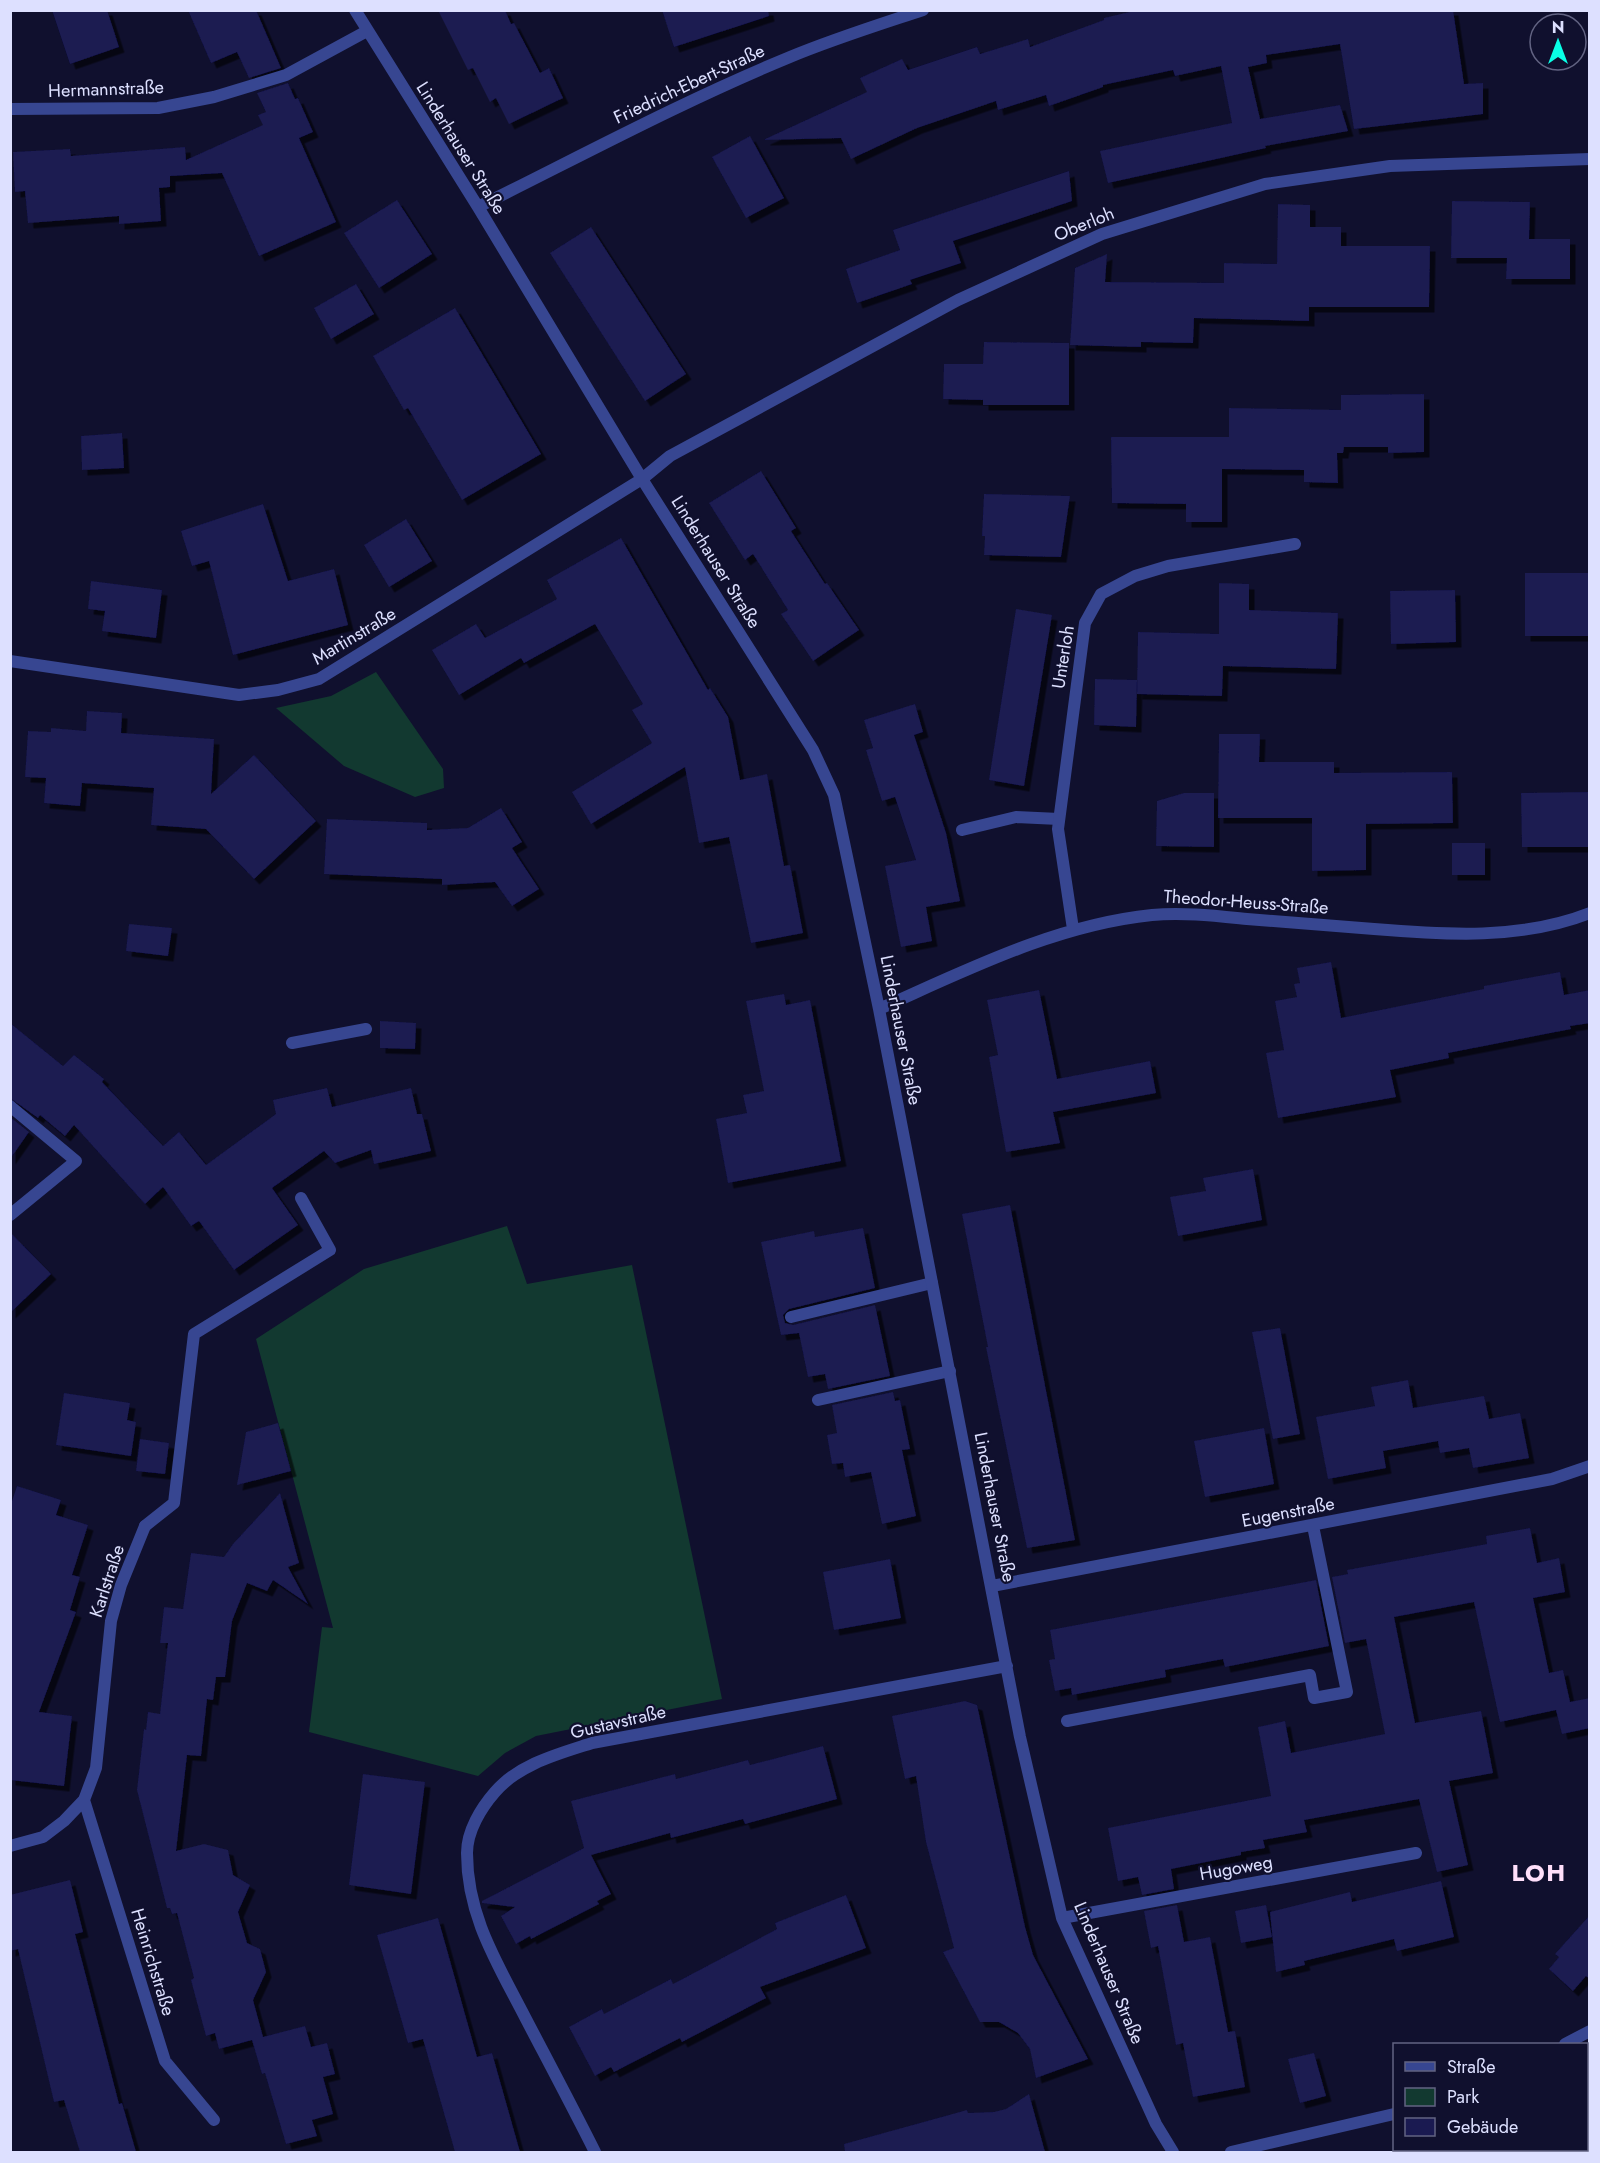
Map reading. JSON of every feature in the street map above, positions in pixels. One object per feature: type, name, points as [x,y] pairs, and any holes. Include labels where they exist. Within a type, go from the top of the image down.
[{"type":"street","name":"Linderhauser Straße","points":[[355,10],[478,207],[642,479],[813,750],[834,795],[879,1009],[1032,1794],[1062,1918],[1156,2124],[1173,2152]]},
{"type":"street","name":"Friedrich-Ebert-Straße","points":[[478,207],[760,70],[865,29],[923,10]]},
{"type":"street","name":"Hermannstraße","points":[[10,109],[158,108],[214,97],[286,75],[367,31]]},
{"type":"street","name":"Oberloh","points":[[642,479],[670,456],[958,300],[1102,234],[1265,184],[1390,166],[1590,159]]},
{"type":"street","name":"Martinstraße","points":[[10,661],[238,694],[278,690],[320,679],[642,479]]},
{"type":"street","name":"Unterloh","points":[[1073,929],[1058,829],[1085,623],[1101,594],[1135,576],[1168,566],[1295,544]]},
{"type":"street","points":[[962,830],[1016,816],[1059,819]]},
{"type":"street","name":"Theodor-Heuss-Straße","points":[[879,1009],[987,960],[1073,929],[1153,915],[1211,916],[1448,935],[1510,931],[1563,924],[1590,913]]},
{"type":"street","points":[[292,1043],[366,1029]]},
{"type":"street","points":[[10,1106],[76,1161],[10,1215]]},
{"type":"street","name":"Karlstraße","points":[[10,1846],[43,1837],[64,1821],[84,1800],[96,1768],[111,1621],[121,1585],[145,1526],[174,1503],[194,1334],[330,1250],[301,1198]]},
{"type":"street","points":[[791,1317],[932,1282]]},
{"type":"street","points":[[818,1400],[950,1371]]},
{"type":"street","name":"Eugenstraße","points":[[992,1586],[1552,1479],[1590,1466]]},
{"type":"street","points":[[1067,1721],[1310,1675],[1314,1698],[1347,1692],[1313,1526]]},
{"type":"street","name":"Gustavstraße","points":[[595,2152],[481,1932],[472,1901],[467,1850],[477,1817],[496,1791],[520,1771],[549,1757],[592,1743],[1007,1666]]},
{"type":"street","name":"Heinrichstraße","points":[[84,1800],[165,2061],[214,2120]]},
{"type":"street","name":"Hugoweg","points":[[1062,1918],[1416,1853]]},
{"type":"street","points":[[1567,2043],[1590,2031]]},
{"type":"street","points":[[1231,2152],[1393,2114]]},
{"type":"green space","points":[[376,672],[443,769],[444,788],[415,797],[344,766],[276,708],[331,696]]},
{"type":"green space","points":[[507,1226],[527,1284],[632,1265],[722,1699],[536,1736],[505,1753],[478,1776],[309,1732],[322,1627],[333,1628],[256,1339],[364,1269]]},
{"type":"green space","points":[[1588,2071],[1589,2152],[1400,2152],[1588,2151]]},
{"type":"building","points":[[52,10],[107,10],[119,47],[70,64]]},
{"type":"building","points":[[188,10],[256,10],[281,68],[249,78],[237,52],[211,63]]},
{"type":"building","points":[[438,10],[505,10],[540,73],[549,68],[563,98],[509,124],[496,98],[490,102],[473,68],[468,70]]},
{"type":"building","points":[[662,10],[768,10],[769,16],[674,47]]},
{"type":"building","points":[[1138,10],[1453,10],[1464,84],[1483,83],[1483,114],[1354,129],[1340,44],[1266,55],[1267,63],[1248,67],[1260,119],[1340,105],[1348,131],[1265,146],[1266,148],[1108,183],[1100,151],[1232,123],[1221,66],[1175,76],[1173,70],[1103,85],[1103,87],[1049,106],[1046,95],[998,110],[996,101],[917,128],[851,159],[841,138],[763,140],[867,92],[860,78],[902,59],[908,70],[977,47],[980,54],[1028,39],[1030,47],[1104,20],[1104,18]]},
{"type":"building","points":[[288,83],[295,99],[298,98],[313,132],[299,138],[336,222],[259,256],[222,173],[170,176],[170,187],[159,188],[161,221],[119,224],[119,216],[28,223],[25,191],[15,192],[13,152],[70,149],[71,156],[185,147],[186,160],[263,125],[258,115],[266,112],[257,93]]},
{"type":"building","points":[[750,136],[784,198],[746,218],[712,157]]},
{"type":"building","points":[[1069,171],[1072,201],[953,241],[961,263],[910,280],[912,284],[857,303],[846,269],[900,250],[893,230]]},
{"type":"building","points":[[397,200],[432,254],[379,288],[344,233]]},
{"type":"building","points":[[1452,201],[1530,202],[1529,239],[1570,239],[1570,279],[1506,279],[1507,258],[1451,258]]},
{"type":"building","points":[[1278,204],[1310,205],[1310,227],[1341,227],[1341,246],[1430,246],[1429,307],[1309,307],[1309,321],[1194,318],[1193,343],[1141,342],[1141,347],[1070,345],[1075,268],[1107,254],[1105,282],[1224,283],[1224,263],[1277,264]]},
{"type":"building","points":[[591,227],[686,374],[645,401],[550,253]]},
{"type":"building","points":[[356,284],[374,314],[331,339],[314,308]]},
{"type":"building","points":[[455,308],[541,454],[462,500],[408,408],[404,410],[373,356]]},
{"type":"building","points":[[984,342],[1069,343],[1069,405],[983,405],[983,400],[943,399],[944,364],[983,364]]},
{"type":"building","points":[[1424,394],[1424,452],[1388,453],[1388,447],[1344,447],[1343,453],[1337,453],[1338,483],[1304,482],[1304,470],[1222,469],[1222,522],[1186,522],[1186,504],[1112,503],[1111,437],[1229,437],[1229,408],[1341,410],[1341,395]]},
{"type":"building","points":[[122,433],[124,468],[82,470],[81,436]]},
{"type":"building","points":[[761,471],[796,528],[791,531],[825,584],[827,583],[859,630],[813,661],[781,614],[788,610],[753,554],[745,560],[709,503]]},
{"type":"building","points":[[984,494],[1070,496],[1061,557],[984,555],[985,536],[982,536]]},
{"type":"building","points":[[263,504],[288,581],[334,569],[348,625],[233,655],[209,561],[192,566],[181,531]]},
{"type":"building","points":[[406,519],[432,561],[389,587],[364,545]]},
{"type":"building","points":[[621,538],[708,690],[710,688],[728,717],[740,780],[767,774],[784,866],[790,865],[803,933],[751,943],[729,837],[699,843],[685,767],[591,824],[572,792],[652,743],[632,710],[643,704],[595,624],[524,663],[521,658],[459,695],[432,650],[476,624],[485,638],[557,599],[547,580]]},
{"type":"building","points":[[1525,573],[1590,573],[1590,636],[1525,636]]},
{"type":"building","points":[[91,581],[162,590],[156,638],[102,631],[105,611],[88,609]]},
{"type":"building","points":[[1219,583],[1249,584],[1249,610],[1338,613],[1336,669],[1223,666],[1222,696],[1137,694],[1138,632],[1219,634]]},
{"type":"building","points":[[1455,590],[1456,642],[1391,644],[1390,591]]},
{"type":"building","points":[[1016,609],[1052,615],[1024,786],[989,780]]},
{"type":"building","points":[[1095,679],[1137,680],[1136,727],[1094,725]]},
{"type":"building","points":[[915,704],[923,732],[914,735],[946,833],[960,901],[926,907],[932,941],[901,947],[885,866],[916,860],[895,797],[882,801],[866,750],[873,748],[864,720]]},
{"type":"building","points":[[87,711],[122,713],[121,733],[214,739],[211,794],[254,755],[316,821],[254,879],[206,829],[151,825],[154,788],[82,783],[80,806],[44,803],[46,778],[25,777],[28,731],[51,732],[51,728],[86,731]]},
{"type":"building","points":[[1219,734],[1260,734],[1259,762],[1334,762],[1334,773],[1452,772],[1453,823],[1366,824],[1366,870],[1312,871],[1312,818],[1218,818]]},
{"type":"building","points":[[1590,792],[1590,847],[1522,847],[1521,793]]},
{"type":"building","points":[[1184,793],[1214,793],[1214,847],[1156,846],[1157,801]]},
{"type":"building","points":[[501,808],[522,842],[512,848],[539,889],[512,906],[495,882],[442,885],[442,879],[324,874],[327,819],[427,823],[427,830],[468,828]]},
{"type":"building","points":[[1452,843],[1485,843],[1485,875],[1452,875]]},
{"type":"building","points":[[129,924],[172,928],[168,956],[126,951]]},
{"type":"building","points":[[1331,962],[1341,1018],[1484,989],[1484,986],[1560,972],[1564,995],[1590,990],[1590,1023],[1570,1026],[1571,1029],[1448,1053],[1449,1058],[1390,1070],[1396,1097],[1278,1118],[1266,1053],[1284,1050],[1275,1001],[1297,997],[1294,984],[1300,983],[1297,968]]},
{"type":"building","points":[[1039,990],[1057,1079],[1150,1061],[1156,1093],[1053,1112],[1060,1143],[1006,1152],[989,1057],[998,1055],[987,1000]]},
{"type":"building","points":[[784,994],[786,1005],[810,1000],[841,1161],[728,1183],[716,1119],[747,1113],[743,1095],[764,1091],[746,1001]]},
{"type":"building","points":[[380,1021],[416,1023],[415,1049],[380,1048]]},
{"type":"building","points":[[10,1023],[63,1066],[74,1055],[104,1079],[102,1082],[163,1146],[179,1132],[206,1165],[276,1114],[273,1100],[327,1088],[332,1107],[411,1088],[417,1114],[422,1114],[431,1151],[374,1164],[371,1150],[335,1163],[324,1151],[272,1188],[298,1225],[234,1270],[199,1221],[191,1226],[163,1187],[145,1204],[74,1125],[65,1136],[40,1115],[38,1118],[10,1098]]},
{"type":"building","points":[[10,1117],[29,1132],[10,1159]]},
{"type":"building","points":[[1253,1169],[1262,1220],[1178,1236],[1170,1197],[1206,1191],[1203,1178]]},
{"type":"building","points":[[1010,1205],[1075,1540],[1027,1548],[986,1347],[988,1347],[962,1214]]},
{"type":"building","points":[[863,1228],[875,1288],[789,1309],[783,1315],[785,1323],[793,1325],[875,1305],[890,1376],[828,1389],[825,1374],[808,1377],[799,1333],[781,1335],[761,1242],[814,1231],[815,1237]]},
{"type":"building","points":[[10,1232],[51,1274],[10,1313]]},
{"type":"building","points":[[1280,1328],[1300,1434],[1273,1439],[1252,1332]]},
{"type":"building","points":[[1408,1380],[1413,1408],[1484,1396],[1489,1419],[1520,1413],[1529,1458],[1473,1468],[1469,1448],[1440,1453],[1438,1441],[1383,1451],[1386,1468],[1328,1479],[1316,1417],[1375,1406],[1371,1387]]},
{"type":"building","points":[[893,1392],[895,1401],[900,1400],[910,1449],[902,1450],[916,1516],[882,1524],[871,1472],[845,1477],[843,1463],[832,1464],[827,1435],[837,1433],[832,1405]]},
{"type":"building","points":[[64,1393],[130,1403],[127,1420],[136,1422],[131,1456],[56,1445]]},
{"type":"building","points":[[278,1423],[291,1471],[237,1485],[246,1432]]},
{"type":"building","points":[[1264,1428],[1274,1484],[1205,1497],[1194,1441]]},
{"type":"building","points":[[140,1439],[169,1443],[165,1474],[136,1471]]},
{"type":"building","points":[[17,1486],[61,1500],[56,1515],[88,1525],[72,1575],[80,1577],[70,1610],[76,1612],[39,1712],[72,1716],[64,1786],[10,1780],[10,1507]]},
{"type":"building","points":[[280,1493],[299,1563],[288,1567],[308,1604],[273,1580],[267,1591],[247,1583],[232,1621],[225,1677],[216,1677],[213,1700],[207,1699],[201,1756],[187,1755],[176,1851],[204,1844],[228,1850],[233,1875],[250,1885],[238,1912],[247,1943],[260,1949],[266,1972],[253,2000],[263,2037],[305,2026],[311,2047],[327,2043],[335,2074],[323,2077],[333,2114],[312,2120],[317,2136],[286,2144],[265,2073],[262,2074],[252,2040],[219,2049],[215,2033],[206,2036],[177,1913],[172,1914],[170,1908],[167,1908],[137,1790],[148,1712],[160,1714],[168,1643],[160,1643],[164,1607],[183,1609],[191,1553],[224,1557]]},
{"type":"building","points":[[1530,1528],[1537,1563],[1559,1558],[1565,1592],[1533,1598],[1549,1673],[1563,1670],[1570,1702],[1590,1698],[1590,1728],[1562,1734],[1556,1710],[1500,1722],[1474,1602],[1394,1617],[1415,1723],[1481,1711],[1493,1773],[1449,1781],[1468,1865],[1437,1872],[1419,1799],[1304,1820],[1307,1832],[1263,1840],[1265,1848],[1171,1869],[1174,1889],[1142,1895],[1138,1877],[1118,1881],[1108,1828],[1271,1796],[1258,1727],[1285,1721],[1291,1753],[1385,1734],[1366,1639],[1345,1643],[1332,1577],[1348,1574],[1347,1570],[1487,1544],[1486,1536]]},
{"type":"building","points":[[890,1559],[901,1618],[834,1630],[823,1572]]},
{"type":"building","points":[[1316,1580],[1329,1646],[1225,1667],[1223,1659],[1165,1670],[1166,1677],[1072,1695],[1071,1688],[1055,1691],[1049,1660],[1055,1659],[1050,1630]]},
{"type":"building","points":[[965,1701],[977,1705],[1033,1955],[1088,2059],[1036,2078],[1030,2049],[1018,2033],[999,2022],[980,2022],[943,1952],[954,1948],[926,1842],[916,1776],[905,1779],[892,1716]]},
{"type":"building","points":[[823,1746],[837,1799],[745,1824],[743,1819],[671,1838],[670,1833],[591,1855],[611,1894],[597,1901],[599,1904],[531,1939],[530,1936],[516,1944],[501,1916],[515,1907],[482,1903],[584,1848],[571,1801],[675,1774],[676,1779],[748,1760],[750,1765]]},
{"type":"building","points":[[363,1774],[425,1782],[411,1894],[349,1885]]},
{"type":"building","points":[[70,1880],[83,1932],[75,1934],[119,2104],[122,2103],[136,2152],[80,2152],[64,2100],[54,2102],[18,1949],[10,1951],[10,1895]]},
{"type":"building","points":[[1441,1881],[1454,1937],[1397,1951],[1394,1939],[1304,1961],[1305,1965],[1276,1972],[1270,1912],[1350,1892],[1352,1902]]},
{"type":"building","points":[[846,1895],[866,1948],[760,1987],[766,1998],[682,2042],[680,2038],[614,2072],[611,2067],[595,2076],[569,2027],[602,2009],[604,2014],[671,1979],[673,1984],[777,1929],[775,1923]]},
{"type":"building","points":[[1177,1905],[1184,1942],[1210,1937],[1228,2032],[1235,2031],[1245,2087],[1193,2097],[1183,2043],[1176,2045],[1158,1946],[1151,1948],[1144,1911]]},
{"type":"building","points":[[1266,1905],[1272,1937],[1241,1943],[1235,1911]]},
{"type":"building","points":[[1590,1915],[1590,1979],[1586,1976],[1573,1991],[1549,1969],[1559,1957],[1555,1954]]},
{"type":"building","points":[[438,1918],[477,2057],[492,2053],[520,2152],[455,2152],[423,2039],[408,2043],[377,1935]]},
{"type":"building","points":[[1314,2053],[1326,2096],[1300,2103],[1288,2059]]},
{"type":"building","points":[[1029,2094],[1045,2152],[845,2152],[844,2144],[967,2110],[968,2113],[1006,2109]]},
{"type":"district","name":"LOH","points":[[1539,1872]]}]
